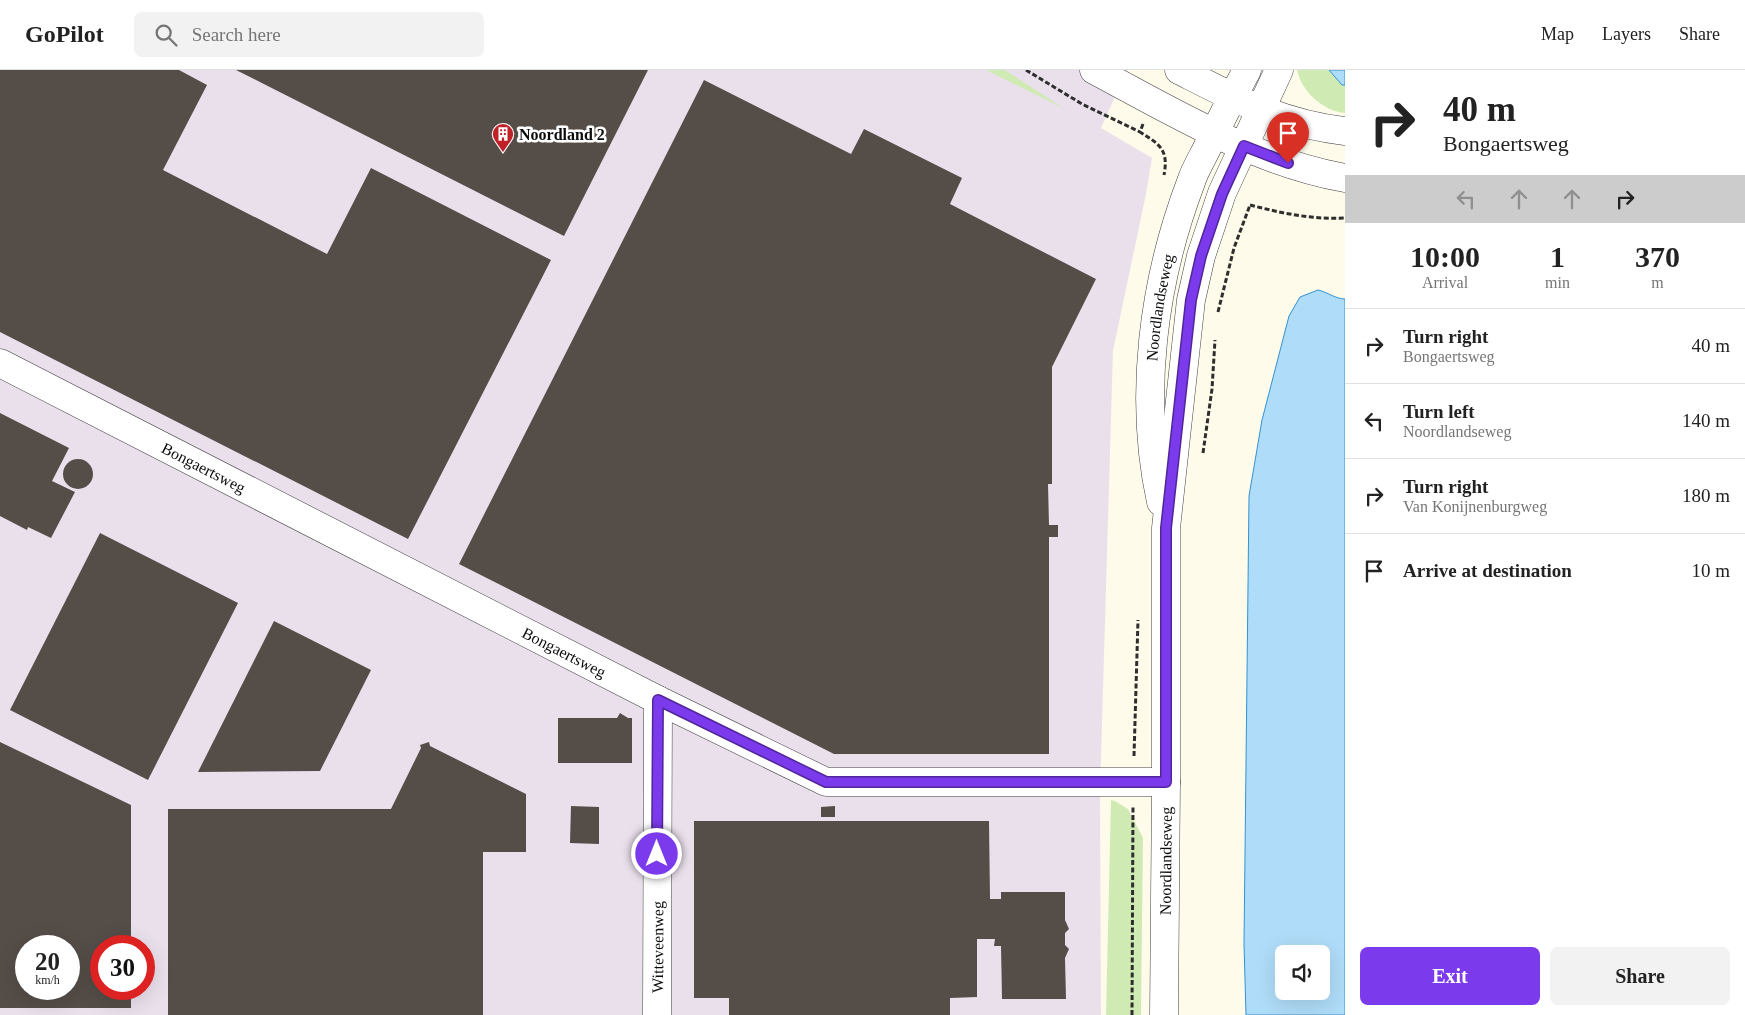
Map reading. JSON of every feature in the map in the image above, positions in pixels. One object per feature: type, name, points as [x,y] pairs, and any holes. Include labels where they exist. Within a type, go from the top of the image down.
[{"type":"street","points":[[1094,70],[1214,133],[1244,146],[1315,172],[1345,178]]},
{"type":"street","points":[[1179,70],[1261,110],[1303,125],[1345,131]]},
{"type":"street","name":"Noordlandseweg","points":[[1166,528],[1154,470],[1150,387],[1154,332],[1163,274],[1169,247],[1191,181],[1247,70]]},
{"type":"street","name":"Noordlandseweg","points":[[1164,1015],[1166,528],[1191,300],[1201,256],[1222,194],[1279,70]]},
{"type":"street","name":"Bongaertsweg","points":[[0,363],[658,700],[826,782],[1166,782]]},
{"type":"street","name":"Witteveenweg","points":[[657,1015],[658,700]]},
{"type":"path","points":[[1026,70],[1082,104],[1140,132]]},
{"type":"path","points":[[1216,319],[1234,248],[1250,205],[1288,214],[1329,219],[1345,218]]},
{"type":"path","points":[[1202,457],[1212,389],[1215,337]]},
{"type":"shaded area","points":[[0,70],[1127,70],[1101,128],[1152,158],[1113,351],[1100,791],[1101,1015],[0,1015]]},
{"type":"green space","points":[[986,70],[1005,70],[1065,109]]},
{"type":"green space","points":[[1297,70],[1329,70],[1342,85],[1345,85],[1345,113],[1329,109],[1315,99],[1304,86]]},
{"type":"green space","points":[[1111,800],[1128,809],[1143,838],[1141,1015],[1106,1015]]},
{"type":"water","points":[[1329,70],[1345,70],[1345,85],[1342,85]]},
{"type":"water","points":[[1318,290],[1345,299],[1345,1015],[1246,1015],[1244,944],[1249,496],[1262,420],[1289,316],[1300,297]]},
{"type":"building","points":[[0,70],[179,70],[207,85],[163,170],[327,254],[371,168],[551,260],[408,539],[0,332]]},
{"type":"building","name":"Noordland 2","points":[[236,70],[648,70],[564,236]]},
{"type":"building","points":[[704,80],[851,154],[864,129],[962,178],[950,204],[1096,279],[1052,367],[1052,484],[1048,484],[1049,525],[1058,525],[1058,537],[1049,537],[1049,754],[834,754],[459,564]]},
{"type":"building","points":[[0,413],[69,448],[52,481],[75,492],[51,538],[28,527],[27,530],[0,516]]},
{"type":"building","points":[[78,459],[89,463],[93,474],[89,485],[78,489],[67,485],[63,474],[67,463]]},
{"type":"building","points":[[100,533],[238,603],[148,780],[10,710]]},
{"type":"building","points":[[274,621],[371,670],[320,771],[198,772]]},
{"type":"building","points":[[620,713],[628,718],[632,718],[632,763],[558,763],[558,718],[617,718]]},
{"type":"building","points":[[0,742],[131,805],[131,935],[90,935],[90,1000],[131,1000],[131,1008],[0,1008]]},
{"type":"building","points":[[429,742],[430,746],[526,794],[526,852],[483,852],[483,1015],[168,1015],[168,809],[391,809],[421,748],[420,745]]},
{"type":"building","points":[[571,806],[599,807],[599,844],[570,843]]},
{"type":"building","points":[[835,806],[835,817],[821,817],[821,807]]},
{"type":"building","points":[[694,821],[989,821],[990,899],[1001,899],[1001,892],[1065,892],[1065,920],[1069,929],[1065,933],[1065,945],[1069,949],[1065,958],[1066,999],[1002,999],[1001,946],[994,946],[995,939],[977,939],[977,997],[950,998],[950,1015],[729,1015],[729,998],[694,998]]},
{"type":"place","name":"Noordland 2","points":[[503,153]]},
{"type":"route","points":[[657,854],[658,700],[826,782],[1166,782],[1166,528],[1191,300],[1201,256],[1222,194],[1244,146],[1288,163]]}]
